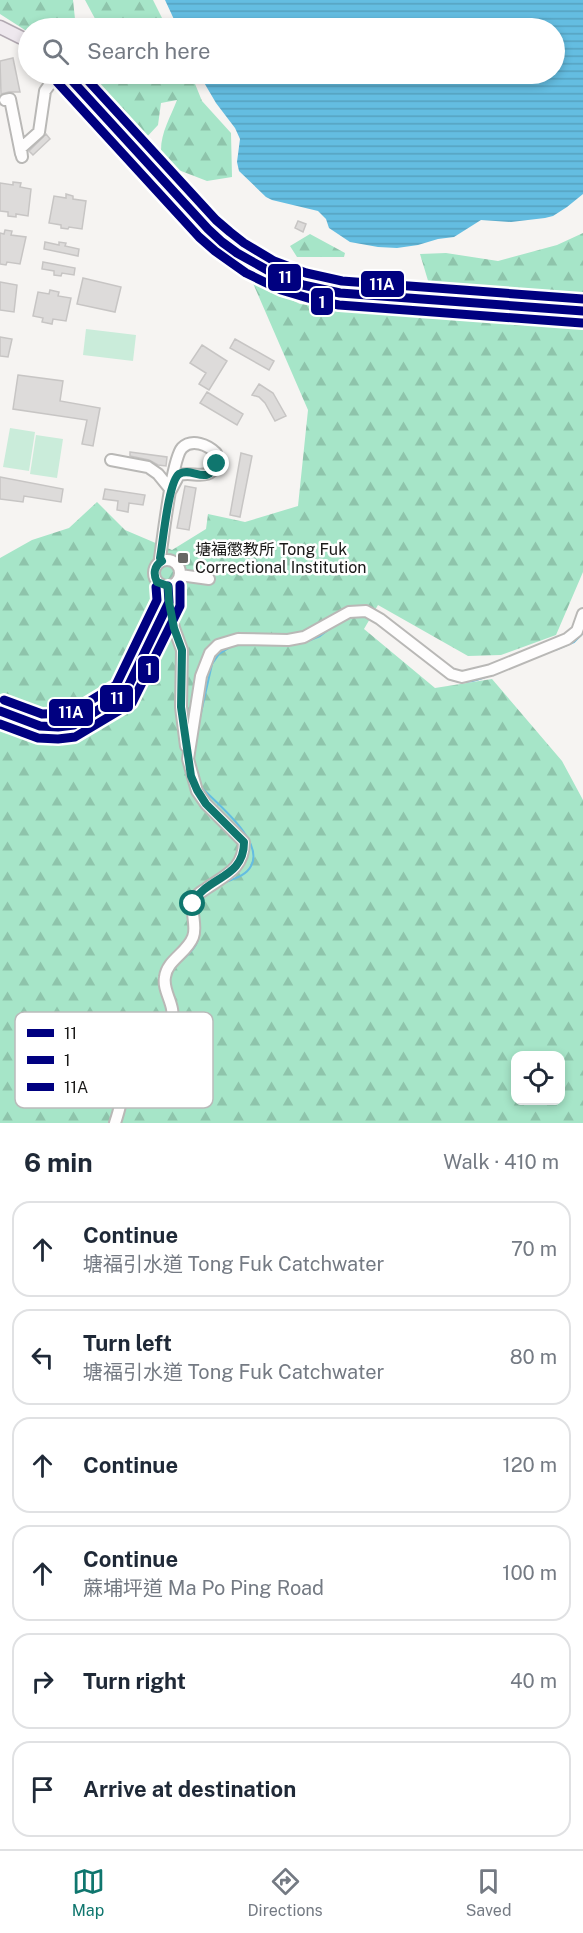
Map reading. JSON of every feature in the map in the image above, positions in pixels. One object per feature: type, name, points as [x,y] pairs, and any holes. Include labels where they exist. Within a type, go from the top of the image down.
[{"type":"main road","points":[[0,27],[18,36]]},
{"type":"main road","points":[[74,84],[208,229],[241,257],[267,272],[300,285],[340,294],[583,311]]},
{"type":"street","points":[[23,147],[39,132],[46,89],[52,84]]},
{"type":"street","points":[[5,100],[10,99],[25,156],[21,148],[23,147]]},
{"type":"street","points":[[162,561],[160,558],[171,490],[175,467],[183,447],[199,443],[216,453],[217,464],[212,472],[203,476],[183,473],[179,475],[171,490]]},
{"type":"street","points":[[111,460],[148,467],[158,474],[171,490]]},
{"type":"street","points":[[170,560],[176,564],[180,575],[176,582],[168,586],[157,582],[154,574],[156,567],[162,561],[170,560]]},
{"type":"street","points":[[180,575],[209,579]]},
{"type":"street","points":[[168,586],[174,628],[182,650],[181,707],[188,759],[197,790],[206,804],[244,842],[244,855],[237,867],[196,896],[193,904],[194,934],[184,952],[172,962],[165,974],[164,986],[172,1012]]},
{"type":"street","points":[[0,711],[40,726],[74,725],[125,693],[169,602]]},
{"type":"street","points":[[188,759],[201,676],[210,653],[218,645],[238,639],[288,640],[304,637],[349,612],[366,611],[380,619],[451,674],[462,677],[491,670],[567,639],[577,631],[583,614]]},
{"type":"street","points":[[115,1123],[119,1108]]},
{"type":"green space","points":[[0,0],[73,0],[75,18],[18,18],[18,26],[0,14]]},
{"type":"green space","points":[[85,0],[153,0],[162,18],[95,18]]},
{"type":"green space","points":[[90,84],[195,84],[202,101],[231,133],[232,177],[207,181],[163,164],[162,139],[177,100],[161,103],[158,125],[144,140]]},
{"type":"green space","points":[[583,233],[583,306],[569,307],[496,291],[429,284],[420,254],[446,253],[498,261],[557,245]]},
{"type":"green space","points":[[310,234],[345,253],[344,257],[297,257],[290,246]]},
{"type":"green space","points":[[252,281],[300,304],[397,315],[523,320],[583,327],[583,572],[556,635],[501,655],[468,656],[378,605],[364,629],[435,688],[492,679],[562,761],[583,800],[583,1123],[0,1123],[0,558],[32,540],[69,528],[97,502],[125,530],[172,550],[206,529],[208,514],[245,522],[298,506],[308,410]]},
{"type":"green space","points":[[86,329],[136,335],[133,361],[83,355]]},
{"type":"green space","points":[[10,428],[35,432],[29,471],[3,467]]},
{"type":"green space","points":[[36,435],[63,439],[57,478],[30,474]]},
{"type":"water","points":[[165,0],[583,0],[583,194],[553,216],[511,222],[481,220],[454,237],[418,245],[397,248],[350,242],[329,228],[326,219],[318,211],[266,197],[239,171],[237,162],[240,139],[205,84],[565,84],[565,18],[173,18]]},
{"type":"building","points":[[13,58],[20,92],[1,94],[0,61]]},
{"type":"building","points":[[46,134],[50,139],[33,155],[29,151]]},
{"type":"building","points":[[13,182],[21,183],[20,187],[31,189],[28,216],[16,214],[16,217],[8,216],[8,212],[0,211],[0,183],[13,185]]},
{"type":"building","points":[[66,194],[73,196],[73,199],[86,201],[82,229],[61,228],[61,225],[49,223],[54,196],[66,198]]},
{"type":"building","points":[[298,221],[306,224],[303,232],[295,228]]},
{"type":"building","points":[[5,230],[12,231],[11,235],[26,237],[20,264],[7,262],[6,265],[0,264],[0,233],[4,234]]},
{"type":"building","points":[[45,242],[59,245],[59,242],[66,243],[65,246],[79,249],[78,256],[44,249]]},
{"type":"building","points":[[43,262],[75,268],[74,275],[62,273],[61,276],[54,275],[54,271],[42,269]]},
{"type":"building","points":[[83,278],[121,287],[115,312],[77,304]]},
{"type":"building","points":[[0,282],[17,285],[14,312],[0,310]]},
{"type":"building","points":[[50,290],[59,292],[58,296],[71,298],[66,321],[53,319],[52,324],[42,322],[43,318],[33,316],[38,292],[49,294]]},
{"type":"building","points":[[0,337],[12,339],[8,357],[0,356]]},
{"type":"building","points":[[235,339],[274,361],[269,370],[230,348]]},
{"type":"building","points":[[202,345],[227,361],[209,390],[199,384],[206,373],[190,363]]},
{"type":"building","points":[[18,375],[63,381],[60,401],[100,408],[93,446],[82,444],[87,420],[13,409]]},
{"type":"building","points":[[259,384],[273,393],[286,416],[275,421],[265,403],[259,397],[252,395]]},
{"type":"building","points":[[207,392],[243,414],[237,425],[200,403]]},
{"type":"building","points":[[130,452],[167,457],[166,466],[130,456]]},
{"type":"building","points":[[241,453],[252,456],[240,517],[230,515]]},
{"type":"building","points":[[0,477],[63,489],[61,502],[24,496],[23,502],[0,499]]},
{"type":"building","points":[[185,486],[196,488],[189,530],[177,528]]},
{"type":"building","points":[[105,489],[145,495],[143,505],[129,503],[128,512],[117,510],[118,501],[103,499]]},
{"type":"waterway","points":[[303,643],[320,636],[332,627]]},
{"type":"waterway","points":[[555,650],[574,642],[583,633]]},
{"type":"waterway","points":[[198,726],[212,664],[219,654],[232,646]]},
{"type":"waterway","points":[[448,678],[463,682],[488,676]]},
{"type":"waterway","points":[[201,787],[237,823],[251,845],[253,856],[249,869],[239,877],[223,883]]},
{"type":"waterway","points":[[176,965],[195,947],[199,932]]},
{"type":"transit line","name":"1","points":[[59,84],[199,237],[246,273],[281,290],[339,305],[582,323]]},
{"type":"transit line","name":"11","points":[[75,84],[208,229],[237,253],[269,271],[303,285],[340,293],[583,311]]},
{"type":"transit line","name":"11A","points":[[91,84],[216,220],[244,243],[274,261],[306,273],[342,281],[583,299]]},
{"type":"transit line","name":"1","points":[[0,724],[38,738],[75,737],[132,703],[180,606],[180,585]]},
{"type":"transit line","name":"11","points":[[0,711],[40,726],[74,725],[125,693],[169,602],[168,586]]},
{"type":"transit line","name":"11A","points":[[4,700],[42,714],[70,713],[116,685],[157,600],[156,587]]},
{"type":"place","name":"塘福懲教所 Tong Fuk Correctional Institution","points":[[183,558]]},
{"type":"route","points":[[193,904],[196,896],[237,867],[244,855],[244,842],[206,804],[191,776],[181,707],[182,650],[174,628],[168,586],[157,582],[154,570],[162,561],[160,558],[171,490],[175,480],[183,473],[208,475],[217,464]]}]
